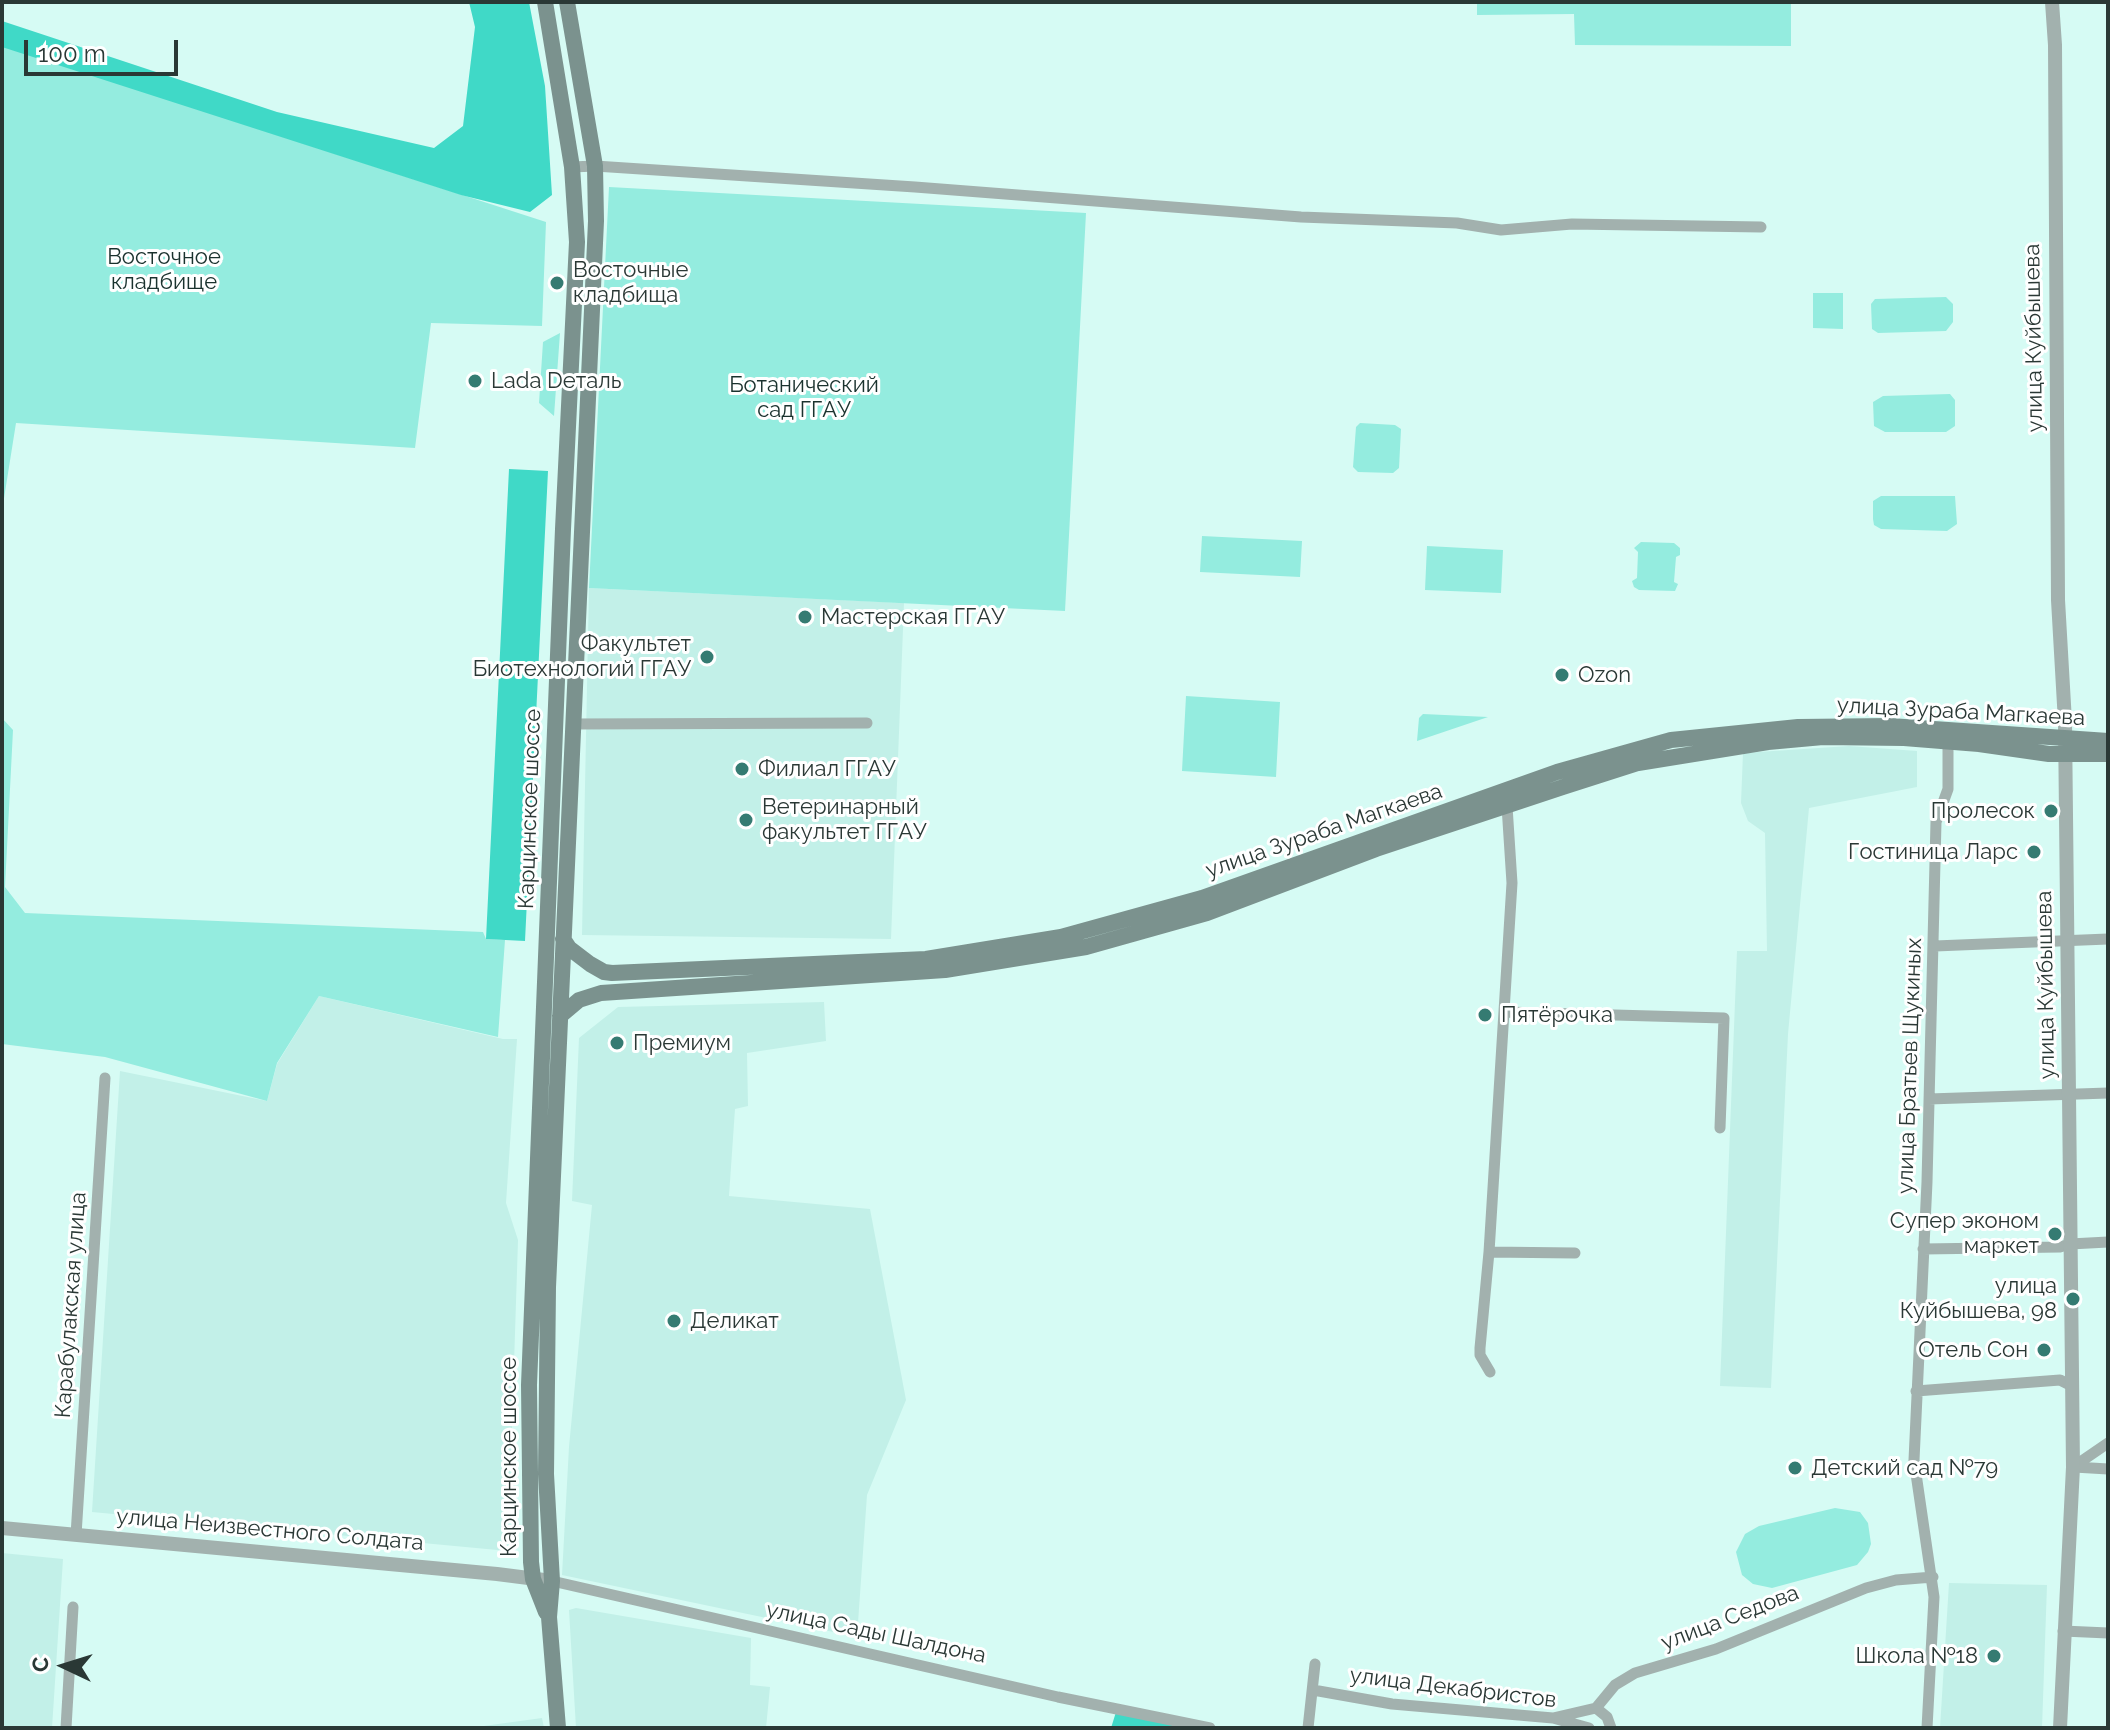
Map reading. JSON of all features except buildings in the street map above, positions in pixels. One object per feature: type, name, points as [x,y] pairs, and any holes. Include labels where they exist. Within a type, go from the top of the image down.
[{"type":"main road","name":"Карцинское шоссе","points":[[545,2],[572,167],[577,242],[529,1385],[533,1579],[549,1617]]},
{"type":"main road","name":"Карцинское шоссе","points":[[558,1728],[549,1617],[552,1581],[546,1474],[547,1351],[596,221],[595,166],[567,2]]},
{"type":"main road","name":"улица Зураба Магкаева","points":[[560,1016],[579,1000],[601,993],[945,970],[1086,947],[1557,772],[1671,740],[1762,729],[1930,728],[2108,754]]},
{"type":"main road","name":"улица Зураба Магкаева","points":[[561,973],[926,959],[1061,937],[1204,905],[1638,763],[1768,742],[1823,737],[2064,747],[2108,741]]},
{"type":"main road","points":[[563,939],[575,954],[604,972]]},
{"type":"main road","points":[[546,949],[550,961],[561,973],[590,991],[601,993]]},
{"type":"main road","points":[[544,991],[550,981],[561,973]]},
{"type":"street","name":"улица Куйбышева","points":[[2052,2],[2055,45],[2058,614],[2064,747],[2071,1095],[2073,1467],[2060,1728]]},
{"type":"street","points":[[572,167],[595,166],[1163,204],[1301,217],[1457,223],[1501,230],[1572,224],[1761,227]]},
{"type":"street","points":[[573,724],[867,723]]},
{"type":"street","name":"улица Братьев Щукиных","points":[[1927,1728],[1934,1597],[1914,1460],[1935,946],[1936,822],[1948,789],[1948,742]]},
{"type":"street","points":[[1490,1372],[1480,1355],[1480,1348],[1512,883],[1507,806]]},
{"type":"street","points":[[1935,946],[2108,939]]},
{"type":"street","points":[[1505,1012],[1724,1018],[1720,1128]]},
{"type":"street","name":"Карабулакская улица","points":[[76,1535],[105,1078]]},
{"type":"street","points":[[1929,1099],[2108,1093]]},
{"type":"street","points":[[1923,1249],[2060,1247],[2108,1242]]},
{"type":"street","points":[[1489,1252],[1575,1253]]},
{"type":"street","points":[[1916,1391],[2060,1380],[2072,1386]]},
{"type":"street","points":[[2073,1467],[2108,1443]]},
{"type":"street","points":[[2073,1467],[2108,1469]]},
{"type":"street","name":"улица Неизвестного Солдата","points":[[2,1528],[533,1579]]},
{"type":"street","name":"улица Седова","points":[[1596,1708],[1615,1685],[1635,1673],[1716,1649],[1793,1615],[1866,1588],[1896,1580],[1933,1577]]},
{"type":"street","name":"улица Сады Шалдона","points":[[533,1579],[1210,1728]]},
{"type":"street","points":[[66,1728],[73,1607]]},
{"type":"street","points":[[2063,1631],[2108,1633]]},
{"type":"street","points":[[1308,1728],[1315,1664]]},
{"type":"street","name":"улица Декабристов","points":[[1313,1690],[1392,1704],[1553,1718],[1589,1728]]},
{"type":"street","points":[[1553,1718],[1596,1708],[1607,1717],[1611,1728]]},
{"type":"shaded area","name":"Филиал ГГАУ","points":[[589,588],[904,603],[891,939],[582,935]]},
{"type":"shaded area","points":[[1849,746],[1917,751],[1917,787],[1809,808],[1788,1034],[1771,1388],[1720,1386],[1737,951],[1767,951],[1765,833],[1748,821],[1741,803],[1743,753]]},
{"type":"shaded area","points":[[319,996],[503,1039],[517,1039],[506,1203],[518,1240],[508,1551],[92,1512],[120,1071],[267,1101],[277,1064]]},
{"type":"shaded area","points":[[824,1002],[826,1041],[747,1053],[748,1106],[735,1109],[729,1196],[870,1209],[906,1400],[867,1495],[857,1637],[562,1575],[569,1447],[592,1205],[572,1201],[579,1038],[618,1007]]},
{"type":"shaded area","points":[[2,1553],[63,1559],[52,1728],[2,1728]]},
{"type":"shaded area","name":"Школа №18","points":[[1949,1583],[2047,1585],[2042,1728],[1940,1728]]},
{"type":"shaded area","points":[[576,1608],[751,1638],[750,1685],[770,1687],[766,1728],[576,1728],[569,1610]]},
{"type":"shaded area","points":[[542,1718],[544,1728],[469,1728]]},
{"type":"green space","points":[[469,2],[529,2],[545,86],[552,195],[530,212],[461,195],[2,47],[2,21],[277,112],[434,148],[463,126],[475,27]]},
{"type":"green space","points":[[1477,2],[1791,2],[1791,46],[1575,45],[1574,14],[1477,15]]},
{"type":"green space","name":"Восточное кладбище","points":[[2,46],[546,222],[542,326],[431,323],[415,448],[16,423],[2,511]]},
{"type":"green space","name":"Ботанический сад ГГАУ","points":[[609,187],[1086,213],[1065,611],[589,588]]},
{"type":"green space","points":[[1813,293],[1843,293],[1843,329],[1813,328]]},
{"type":"green space","points":[[1946,297],[1953,304],[1953,322],[1946,331],[1878,333],[1872,329],[1871,304],[1875,299]]},
{"type":"green space","points":[[560,333],[554,416],[539,403],[543,342]]},
{"type":"green space","points":[[1950,394],[1955,400],[1955,426],[1946,432],[1885,432],[1874,426],[1873,402],[1883,396]]},
{"type":"green space","points":[[1360,423],[1395,425],[1401,429],[1399,468],[1393,473],[1358,472],[1353,467],[1356,427]]},
{"type":"green space","points":[[509,469],[548,471],[525,941],[486,939]]},
{"type":"green space","points":[[1881,496],[1955,496],[1957,524],[1947,531],[1881,529],[1874,525],[1873,501]]},
{"type":"green space","points":[[1202,536],[1302,541],[1300,577],[1200,572]]},
{"type":"green space","points":[[1641,542],[1674,543],[1680,548],[1680,555],[1676,557],[1674,582],[1678,584],[1675,591],[1639,590],[1634,587],[1632,581],[1637,578],[1638,552],[1634,548]]},
{"type":"green space","points":[[1427,546],[1503,550],[1501,593],[1425,590]]},
{"type":"green space","points":[[1186,696],[1280,702],[1276,777],[1182,771]]},
{"type":"green space","points":[[1423,714],[1488,717],[1417,741],[1419,718]]},
{"type":"green space","points":[[2,718],[13,730],[5,887],[25,913],[483,932],[486,939],[505,940],[498,1037],[319,996],[277,1063],[267,1101],[105,1057],[2,1044]]},
{"type":"green space","points":[[1835,1508],[1860,1512],[1868,1523],[1871,1544],[1857,1565],[1772,1588],[1753,1584],[1742,1575],[1736,1552],[1745,1534],[1759,1526]]},
{"type":"green space","points":[[1116,1712],[1187,1728],[1111,1728]]},
{"type":"place","name":"Восточные кладбища","points":[[557,283]]},
{"type":"place","name":"Lada Dеталь","points":[[475,381]]},
{"type":"place","name":"Мастерская ГГАУ","points":[[805,617]]},
{"type":"place","name":"Факультет Биотехнологий ГГАУ","points":[[707,657]]},
{"type":"place","name":"Ozon","points":[[1562,675]]},
{"type":"place","name":"Филиал ГГАУ","points":[[742,769]]},
{"type":"place","name":"Пролесок","points":[[2051,811]]},
{"type":"place","name":"Ветеринарный факультет ГГАУ","points":[[746,820]]},
{"type":"place","name":"Гостиница Ларс","points":[[2034,852]]},
{"type":"place","name":"Пятёрочка","points":[[1485,1015]]},
{"type":"place","name":"Премиум","points":[[617,1043]]},
{"type":"place","name":"Супер эконом маркет","points":[[2055,1234]]},
{"type":"place","name":"улица Куйбышева, 98","points":[[2073,1299]]},
{"type":"place","name":"Деликат","points":[[674,1321]]},
{"type":"place","name":"Отель Сон","points":[[2044,1350]]},
{"type":"place","name":"Детский сад №79","points":[[1795,1468]]},
{"type":"place","name":"Школа №18","points":[[1994,1656]]}]
